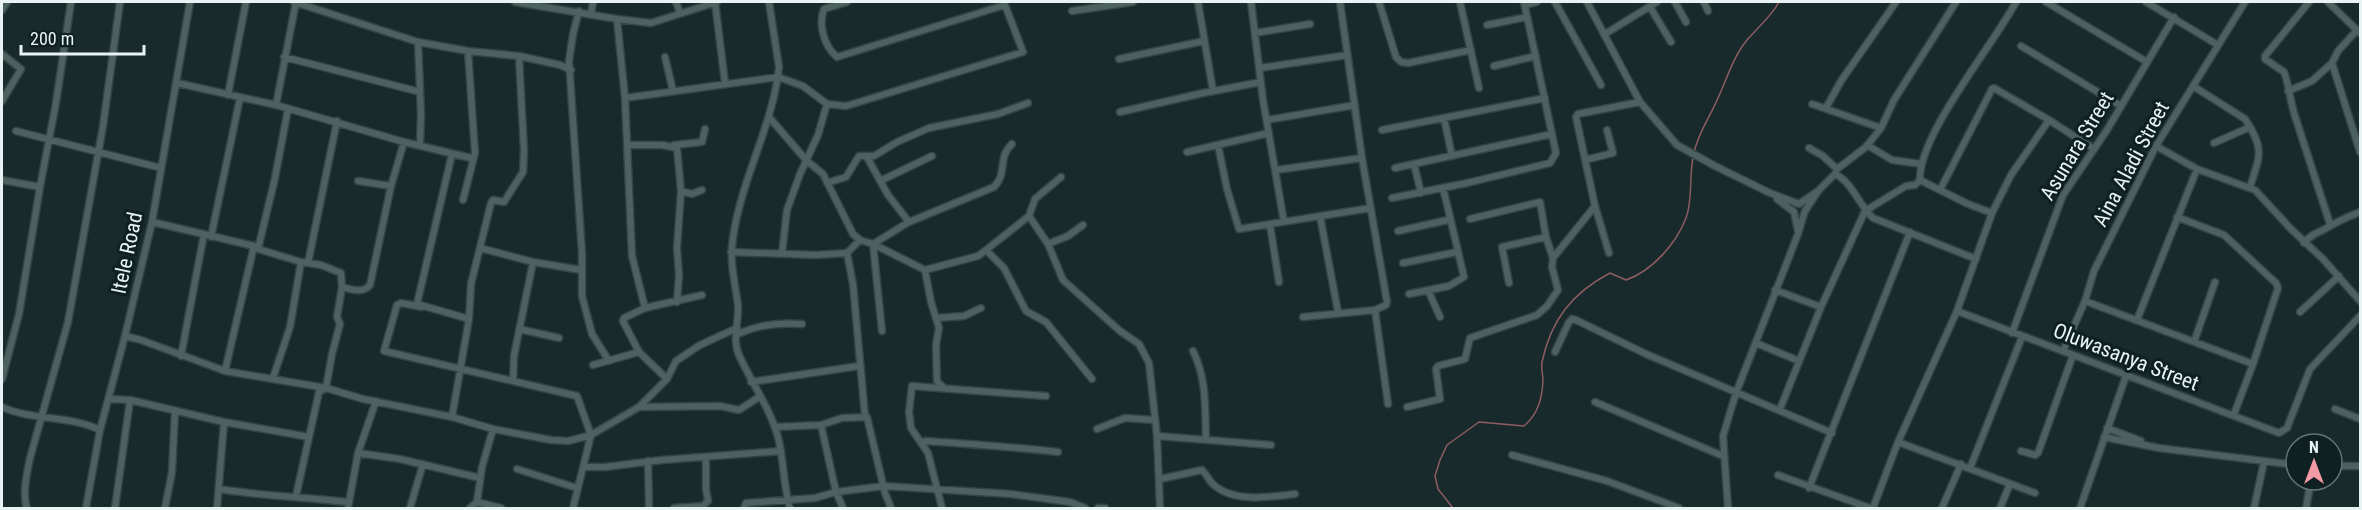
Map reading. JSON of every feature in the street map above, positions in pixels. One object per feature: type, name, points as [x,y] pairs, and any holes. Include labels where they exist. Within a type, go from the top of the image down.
[{"type":"street","points":[[2,10],[7,2]]},
{"type":"street","points":[[2,379],[19,314],[56,103],[71,2]]},
{"type":"street","points":[[27,508],[25,503],[27,474],[68,322],[98,152],[120,2]]},
{"type":"street","name":"Itele Road","points":[[86,508],[100,430],[110,399],[152,222],[190,2]]},
{"type":"street","points":[[228,95],[246,2]]},
{"type":"street","points":[[276,105],[295,2],[418,42],[468,51],[519,56],[560,65],[571,70]]},
{"type":"street","points":[[515,2],[617,19],[651,22],[712,2],[725,83]]},
{"type":"street","points":[[591,14],[593,2]]},
{"type":"street","points":[[676,2],[680,12]]},
{"type":"street","points":[[769,2],[778,77],[769,117],[754,156],[737,218],[731,252],[738,305],[736,332],[738,354],[745,363],[751,382],[775,427],[783,485],[790,508]]},
{"type":"street","points":[[625,98],[778,77],[803,86],[827,104],[853,105],[918,82],[968,70],[1023,52],[1005,5],[837,57],[827,48],[820,21],[824,9],[835,3],[847,2]]},
{"type":"street","points":[[1072,11],[1133,2]]},
{"type":"street","points":[[1198,2],[1212,91]]},
{"type":"street","points":[[1251,2],[1261,82],[1284,222]]},
{"type":"street","points":[[1303,317],[1375,310],[1386,305],[1387,302],[1362,158],[1340,2]]},
{"type":"street","points":[[1379,2],[1396,57],[1401,62],[1408,63],[1471,50]]},
{"type":"street","points":[[1460,2],[1479,88]]},
{"type":"street","points":[[1392,198],[1550,163],[1556,153],[1524,3],[1537,2]]},
{"type":"street","points":[[1555,2],[1601,85]]},
{"type":"street","points":[[1587,2],[1641,102],[1683,150],[1770,193],[1804,206],[1805,212]]},
{"type":"street","points":[[1605,34],[1657,2]]},
{"type":"street","points":[[1675,2],[1686,22]]},
{"type":"street","points":[[1704,2],[1708,11]]},
{"type":"street","points":[[1826,108],[1841,81],[1896,2]]},
{"type":"street","points":[[1728,508],[1723,435],[1736,393],[1805,212],[1818,191],[1836,171],[1868,145],[1881,128],[1894,100],[1956,2]]},
{"type":"street","points":[[1780,409],[1821,307],[1865,211],[1920,180],[1922,164],[1954,98],[2016,2]]},
{"type":"street","points":[[2046,2],[2147,62]]},
{"type":"street","points":[[2146,2],[2218,45]]},
{"type":"street","name":"Aina Aladi Street","points":[[2063,351],[2085,301],[2094,271],[2156,146],[2245,2]]},
{"type":"street","points":[[2309,2],[2265,56],[2266,61],[2284,72],[2330,224]]},
{"type":"street","points":[[2288,91],[2312,81],[2332,63],[2338,51],[2359,32],[2328,2]]},
{"type":"street","points":[[1650,8],[1671,42]]},
{"type":"street","points":[[579,11],[573,34],[570,62],[582,253],[582,296],[592,334],[609,361]]},
{"type":"street","points":[[1487,25],[1527,17]]},
{"type":"street","name":"Asunara Street","points":[[2012,333],[2063,195],[2121,106],[2174,17]]},
{"type":"street","points":[[617,19],[625,98],[632,256],[645,308]]},
{"type":"street","points":[[1256,33],[1310,24]]},
{"type":"street","points":[[1119,59],[1204,41]]},
{"type":"street","points":[[418,42],[420,145]]},
{"type":"street","points":[[2021,46],[2121,106]]},
{"type":"street","points":[[463,200],[474,157],[468,51]]},
{"type":"street","points":[[2,54],[21,69],[2,101]]},
{"type":"street","points":[[1260,68],[1348,55]]},
{"type":"street","points":[[452,417],[469,319],[471,284],[491,203],[493,200],[504,202],[523,172],[519,56]]},
{"type":"street","points":[[1494,66],[1536,56]]},
{"type":"street","points":[[285,57],[420,92]]},
{"type":"street","points":[[665,57],[673,91]]},
{"type":"street","points":[[560,65],[570,62]]},
{"type":"street","points":[[2332,63],[2361,152]]},
{"type":"street","points":[[1120,112],[1261,82]]},
{"type":"street","points":[[177,83],[276,105],[404,142],[474,157]]},
{"type":"street","points":[[2193,86],[2245,119],[2250,127],[2261,151],[2250,187]]},
{"type":"street","points":[[1940,190],[1994,88],[2094,149]]},
{"type":"street","points":[[181,356],[240,98]]},
{"type":"street","points":[[1383,130],[1545,98]]},
{"type":"street","points":[[1609,253],[1595,206],[1576,122],[1578,114],[1641,102]]},
{"type":"street","points":[[827,183],[846,177],[856,158],[874,156],[897,142],[929,128],[998,114],[1028,103]]},
{"type":"street","points":[[782,253],[787,210],[818,135],[827,104]]},
{"type":"street","points":[[1812,104],[1881,128]]},
{"type":"street","points":[[1267,120],[1355,105]]},
{"type":"street","points":[[225,371],[256,247],[271,199],[288,109]]},
{"type":"street","points":[[769,117],[806,160],[823,174],[840,212],[860,240],[873,244],[925,270],[978,256],[1029,216],[1035,199],[1061,177]]},
{"type":"street","points":[[1444,118],[1452,156]]},
{"type":"street","points":[[1778,475],[1809,488],[1871,508],[1957,311],[1992,213],[2011,175],[2049,120]]},
{"type":"street","points":[[273,378],[290,327],[337,122]]},
{"type":"street","points":[[2214,143],[2250,127]]},
{"type":"street","points":[[627,146],[667,146],[702,142],[705,129]]},
{"type":"street","points":[[1585,160],[1613,153],[1607,130]]},
{"type":"street","points":[[16,131],[161,168]]},
{"type":"street","points":[[1187,152],[1269,133]]},
{"type":"street","points":[[1395,168],[1552,134]]},
{"type":"street","points":[[342,287],[362,290],[367,289],[370,285],[391,186],[404,142]]},
{"type":"street","points":[[873,244],[909,222],[994,188],[1002,178],[1003,156],[1012,144]]},
{"type":"street","points":[[1218,145],[1237,227],[1243,230],[1371,208]]},
{"type":"street","points":[[1868,145],[1892,160],[1922,164]]},
{"type":"street","points":[[667,146],[677,148],[681,191],[677,248],[679,275],[677,302]]},
{"type":"street","points":[[2156,146],[2197,170],[2250,187],[2361,301]]},
{"type":"street","points":[[1809,148],[1823,156],[1847,184],[1865,211],[1886,224],[1976,259]]},
{"type":"street","points":[[422,307],[417,304],[417,300],[452,154]]},
{"type":"street","points":[[880,181],[932,156]]},
{"type":"street","points":[[867,157],[888,195],[909,222]]},
{"type":"street","points":[[1276,170],[1362,158]]},
{"type":"street","points":[[1414,164],[1421,193]]},
{"type":"street","points":[[2137,320],[2197,170]]},
{"type":"street","points":[[2,180],[40,188]]},
{"type":"street","points":[[1920,180],[1992,213]]},
{"type":"street","points":[[358,181],[391,186]]},
{"type":"street","points":[[1409,294],[1449,286],[1462,279],[1463,273],[1443,188]]},
{"type":"street","points":[[681,191],[692,194],[702,190]]},
{"type":"street","points":[[1798,234],[1795,207],[1818,191]]},
{"type":"street","points":[[1770,193],[1800,216],[1805,212]]},
{"type":"street","points":[[1407,407],[1440,399],[1436,369],[1438,366],[1465,359],[1470,338],[1532,317],[1547,306],[1558,290],[1540,202],[1470,219]]},
{"type":"street","points":[[1553,258],[1595,206]]},
{"type":"street","points":[[2304,243],[2310,235],[2325,229],[2330,224],[2360,214]]},
{"type":"street","points":[[1029,216],[1048,244],[1063,280],[1120,331],[1139,344],[1146,354],[1157,436],[1160,508]]},
{"type":"street","points":[[1320,216],[1338,312]]},
{"type":"street","points":[[1398,231],[1443,223],[1450,217]]},
{"type":"street","points":[[2177,217],[2224,235],[2276,283],[2277,294],[2234,414]]},
{"type":"street","points":[[152,222],[256,247],[341,273],[342,287],[337,317],[340,324],[326,387],[319,392],[296,496]]},
{"type":"street","points":[[1048,244],[1068,236],[1083,225]]},
{"type":"street","points":[[1270,225],[1279,282]]},
{"type":"street","points":[[1809,488],[1910,232]]},
{"type":"street","points":[[1509,283],[1502,247],[1546,237]]},
{"type":"street","points":[[731,252],[816,255],[847,253],[860,240]]},
{"type":"street","points":[[873,244],[882,331]]},
{"type":"street","points":[[480,248],[533,262],[581,270]]},
{"type":"street","points":[[986,250],[1004,268],[1026,311],[1046,322],[1092,379]]},
{"type":"street","points":[[1403,263],[1458,252]]},
{"type":"street","points":[[847,253],[853,284],[865,416],[869,419],[891,508]]},
{"type":"street","points":[[513,381],[514,356],[533,262]]},
{"type":"street","points":[[925,270],[939,328],[936,345],[938,381],[943,387]]},
{"type":"street","points":[[2300,312],[2339,276]]},
{"type":"street","points":[[2194,342],[2215,282]]},
{"type":"street","points":[[1428,290],[1440,317]]},
{"type":"street","points":[[1775,290],[1821,307]]},
{"type":"street","points":[[667,379],[639,352],[623,321],[624,318],[645,308],[702,295]]},
{"type":"street","points":[[2085,301],[2253,364]]},
{"type":"street","points":[[469,319],[401,303],[397,305],[384,351],[577,396],[591,435],[573,508]]},
{"type":"street","points":[[936,318],[964,316],[981,308]]},
{"type":"street","points":[[1375,310],[1388,404]]},
{"type":"street","name":"Oluwasanya Street","points":[[1957,311],[2126,376],[2234,414],[2279,433],[2288,429],[2310,369],[2361,316]]},
{"type":"street","points":[[1555,352],[1569,322],[1572,319],[1576,320],[1647,354],[1832,433]]},
{"type":"street","points":[[125,336],[225,371],[326,387],[493,429],[559,441],[578,440],[591,435],[639,407],[667,379],[676,361],[700,345],[750,328],[785,322],[802,324]]},
{"type":"street","points":[[519,329],[559,338]]},
{"type":"street","points":[[1970,468],[2022,337]]},
{"type":"street","points":[[1756,343],[1799,362]]},
{"type":"street","points":[[1193,351],[1204,381],[1206,440]]},
{"type":"street","points":[[593,365],[639,352]]},
{"type":"street","points":[[2021,451],[2034,455],[2038,453],[2073,355]]},
{"type":"street","points":[[751,382],[860,366]]},
{"type":"street","points":[[2080,508],[2126,376]]},
{"type":"street","points":[[942,508],[928,453],[915,436],[910,422],[910,389],[915,385],[1046,396]]},
{"type":"street","points":[[639,407],[720,405],[739,410],[759,397]]},
{"type":"street","points":[[110,399],[129,400],[224,422],[309,437]]},
{"type":"street","points":[[115,508],[129,400]]},
{"type":"street","points":[[219,489],[258,495],[296,496],[348,506],[358,453],[376,400]]},
{"type":"street","points":[[1595,402],[1723,456]]},
{"type":"street","points":[[2,407],[19,414],[87,424],[100,430]]},
{"type":"street","points":[[2335,408],[2361,419]]},
{"type":"street","points":[[165,508],[172,472],[175,411]]},
{"type":"street","points":[[775,427],[821,425],[842,418],[865,416]]},
{"type":"street","points":[[1097,429],[1125,418],[1155,420]]},
{"type":"street","points":[[217,508],[224,422]]},
{"type":"street","points":[[821,425],[836,492],[843,508]]},
{"type":"street","points":[[2107,428],[2143,442],[2284,462]]},
{"type":"street","points":[[470,508],[477,502],[480,478],[493,429]]},
{"type":"street","points":[[1157,436],[1271,445]]},
{"type":"street","points":[[2104,437],[2159,448],[2284,463]]},
{"type":"street","points":[[921,443],[926,441],[974,446],[998,445],[1058,452]]},
{"type":"street","points":[[1898,442],[2035,493]]},
{"type":"street","points":[[583,467],[780,451]]},
{"type":"street","points":[[358,453],[423,464],[480,478]]},
{"type":"street","points":[[1512,455],[1607,481],[1679,508]]},
{"type":"street","points":[[674,508],[703,506],[708,501],[706,457]]},
{"type":"street","points":[[648,461],[649,508]]},
{"type":"street","points":[[2254,508],[2264,462]]},
{"type":"street","points":[[410,508],[423,464]]},
{"type":"street","points":[[1942,508],[1961,464]]},
{"type":"street","points":[[2344,467],[2361,468]]},
{"type":"street","points":[[517,469],[577,489]]},
{"type":"street","points":[[1160,479],[1202,470],[1212,484],[1230,494],[1268,497],[1295,494]]},
{"type":"street","points":[[2000,508],[2010,484]]},
{"type":"street","points":[[744,508],[747,503],[815,498],[836,492],[884,486],[966,493],[1011,494],[1070,502],[1085,508]]},
{"type":"street","points":[[2306,508],[2309,492]]},
{"type":"street","points":[[477,502],[501,508]]},
{"type":"street","points":[[1098,508],[1105,508]]},
{"type":"waterway","points":[[1694,153],[1701,132],[1738,54],[1779,2]]},
{"type":"waterway","points":[[1453,508],[1438,489],[1435,476],[1447,445],[1479,422],[1524,426],[1529,421],[1536,411],[1542,394],[1542,362],[1557,321],[1574,299],[1597,281],[1610,273],[1626,280],[1636,276],[1654,263],[1669,247],[1682,228],[1688,211],[1693,158]]}]
